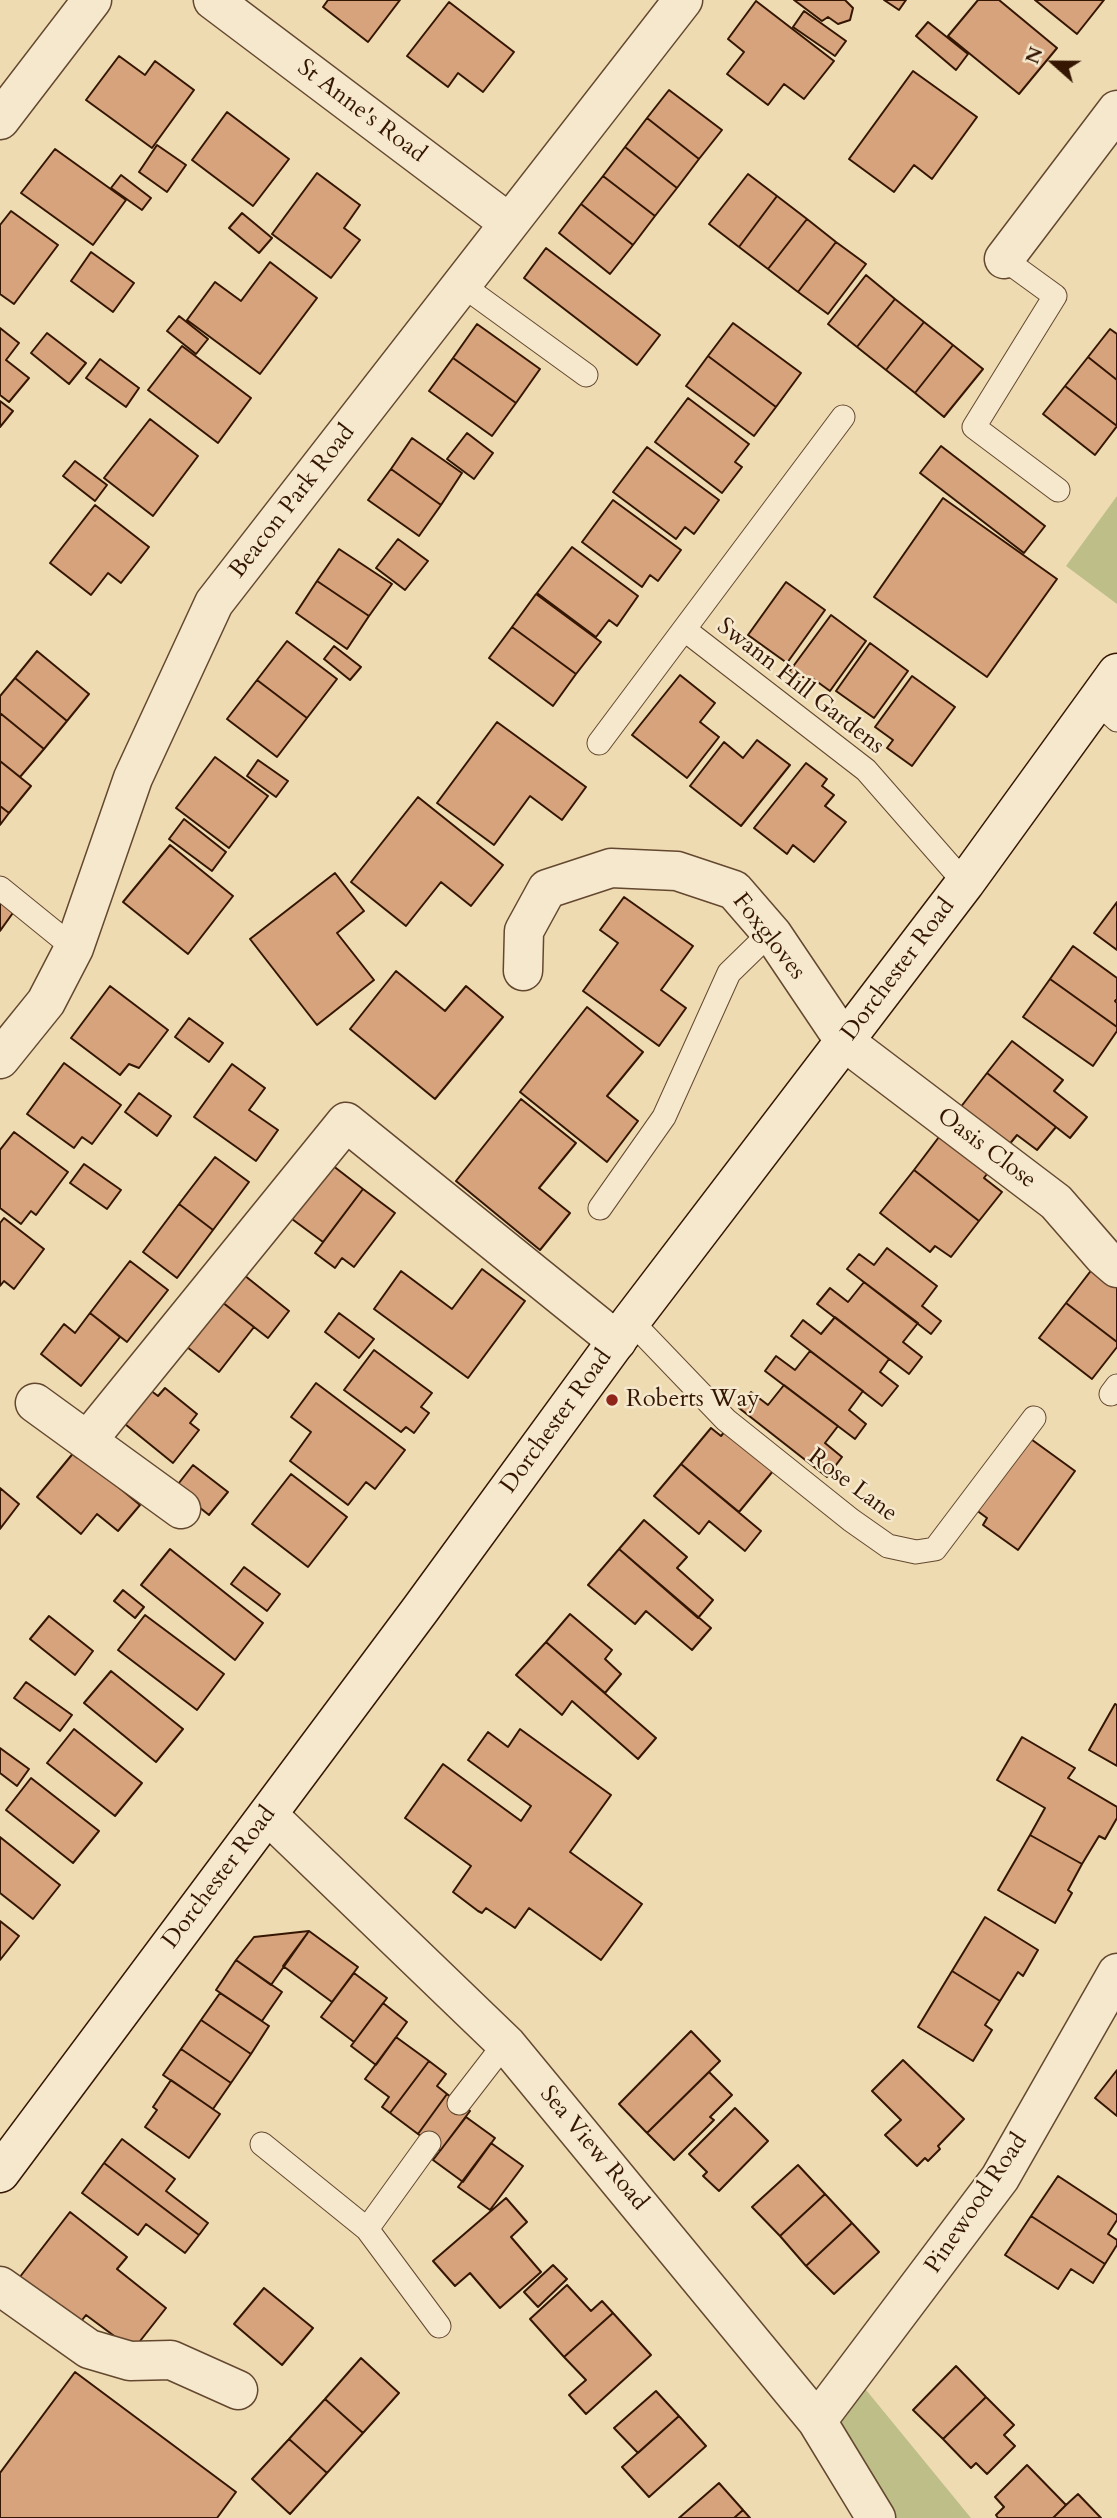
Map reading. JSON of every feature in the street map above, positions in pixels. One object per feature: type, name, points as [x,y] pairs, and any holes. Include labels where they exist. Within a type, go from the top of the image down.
[{"type":"street","points":[[0,120],[92,0]]},
{"type":"street","name":"St Anne's Road","points":[[213,0],[509,223]]},
{"type":"street","name":"Beacon Park Road","points":[[0,1059],[46,1002],[74,948],[132,778],[214,603],[683,0]]},
{"type":"street","points":[[1004,259],[1117,110]]},
{"type":"street","name":"Dorchester Road","points":[[0,2173],[268,1815],[624,1331],[965,883],[1110,698]]},
{"type":"street","name":"Foxgloves","points":[[523,971],[524,931],[547,889],[611,868],[677,871],[734,890],[770,933],[845,1042]]},
{"type":"street","name":"Oasis Close","points":[[845,1042],[1056,1202],[1103,1256],[1117,1268]]},
{"type":"street","points":[[87,1441],[346,1122],[624,1331]]},
{"type":"street","points":[[36,1404],[181,1509]]},
{"type":"street","name":"Sea View Road","points":[[268,1815],[507,2045],[817,2421],[876,2518]]},
{"type":"street","name":"Pinewood Road","points":[[817,2421],[1000,2178],[1117,1973]]},
{"type":"street","points":[[0,2286],[89,2349],[130,2361],[171,2360],[237,2390]]},
{"type":"lane","points":[[1004,259],[1055,296],[974,427],[1058,489]]},
{"type":"lane","points":[[462,285],[586,374]]},
{"type":"lane","name":"Swann Hill Gardens","points":[[599,743],[843,417]]},
{"type":"lane","name":"Swann Hill Gardens","points":[[685,629],[866,770],[965,883]]},
{"type":"lane","points":[[0,888],[74,948]]},
{"type":"lane","points":[[600,1208],[664,1117],[729,973],[770,933]]},
{"type":"lane","name":"Rose Lane","points":[[624,1331],[726,1420],[851,1520],[888,1546],[916,1552],[935,1549],[1034,1418]]},
{"type":"lane","points":[[459,2103],[507,2045]]},
{"type":"lane","points":[[368,2229],[429,2143]]},
{"type":"lane","points":[[262,2144],[368,2229],[439,2326]]},
{"type":"green space","points":[[1117,496],[1117,604],[1066,566]]},
{"type":"green space","points":[[853,2374],[971,2518],[876,2518],[817,2421]]},
{"type":"building","points":[[328,0],[400,0],[368,42],[323,7]]},
{"type":"building","points":[[794,0],[845,0],[853,8],[850,20],[838,24],[828,17],[822,21]]},
{"type":"building","points":[[884,0],[906,0],[899,10]]},
{"type":"building","points":[[978,0],[999,0],[1057,48],[1019,94],[948,36]]},
{"type":"building","points":[[1035,0],[1104,0],[1077,34]]},
{"type":"building","points":[[756,1],[834,61],[804,99],[784,84],[768,105],[727,74],[744,52],[728,39]]},
{"type":"building","points":[[449,2],[514,52],[483,92],[458,73],[448,87],[407,56]]},
{"type":"building","points":[[804,11],[846,41],[835,56],[793,27]]},
{"type":"building","points":[[928,22],[968,54],[956,70],[916,36]]},
{"type":"building","points":[[119,56],[145,75],[155,61],[194,90],[152,148],[86,100]]},
{"type":"building","points":[[913,71],[977,117],[932,179],[914,165],[894,192],[849,159]]},
{"type":"building","points":[[669,90],[722,130],[699,159],[647,118]]},
{"type":"building","points":[[227,112],[289,159],[253,206],[192,160]]},
{"type":"building","points":[[647,118],[699,159],[677,188],[625,147]]},
{"type":"building","points":[[157,145],[186,165],[167,192],[139,172]]},
{"type":"building","points":[[625,147],[677,188],[655,216],[603,176]]},
{"type":"building","points":[[55,149],[126,200],[93,245],[21,193]]},
{"type":"building","points":[[317,173],[360,205],[344,228],[360,240],[331,278],[272,234]]},
{"type":"building","points":[[748,174],[777,196],[739,247],[709,224]]},
{"type":"building","points":[[121,175],[151,198],[142,210],[111,188]]},
{"type":"building","points":[[603,176],[655,216],[633,245],[581,204]]},
{"type":"building","points":[[777,196],[807,219],[768,269],[739,247]]},
{"type":"building","points":[[581,204],[633,245],[610,274],[559,233]]},
{"type":"building","points":[[11,211],[58,245],[14,304],[0,294],[0,225]]},
{"type":"building","points":[[242,213],[272,238],[259,253],[229,228]]},
{"type":"building","points":[[807,219],[836,242],[798,292],[768,269]]},
{"type":"building","points":[[836,242],[866,264],[828,314],[798,292]]},
{"type":"building","points":[[546,248],[660,335],[637,365],[524,278]]},
{"type":"building","points":[[91,252],[134,283],[113,312],[71,281]]},
{"type":"building","points":[[270,262],[317,298],[260,374],[187,320],[215,282],[241,301]]},
{"type":"building","points":[[866,275],[895,299],[857,347],[828,324]]},
{"type":"building","points":[[895,299],[924,322],[886,370],[857,347]]},
{"type":"building","points":[[179,316],[208,339],[196,354],[167,331]]},
{"type":"building","points":[[924,322],[953,345],[915,393],[886,370]]},
{"type":"building","points":[[733,323],[801,373],[776,407],[708,356]]},
{"type":"building","points":[[477,324],[540,369],[516,403],[453,358]]},
{"type":"building","points":[[0,328],[19,343],[6,360],[29,378],[9,402],[0,395]]},
{"type":"building","points":[[1110,329],[1117,334],[1117,380],[1088,357]]},
{"type":"building","points":[[47,333],[86,363],[69,384],[31,353]]},
{"type":"building","points":[[953,345],[983,369],[944,417],[915,393]]},
{"type":"building","points":[[182,346],[251,398],[218,443],[148,390]]},
{"type":"building","points":[[708,356],[776,407],[754,436],[686,386]]},
{"type":"building","points":[[1088,357],[1117,380],[1117,426],[1065,386]]},
{"type":"building","points":[[453,358],[516,403],[492,436],[429,391]]},
{"type":"building","points":[[100,359],[139,388],[126,407],[86,378]]},
{"type":"building","points":[[1065,386],[1117,426],[1095,455],[1043,414]]},
{"type":"building","points":[[688,398],[749,444],[735,462],[742,467],[722,493],[655,442]]},
{"type":"building","points":[[0,401],[13,411],[0,427]]},
{"type":"building","points":[[150,419],[198,456],[153,516],[104,478]]},
{"type":"building","points":[[467,433],[493,453],[474,479],[447,459]]},
{"type":"building","points":[[412,438],[462,473],[441,505],[391,469]]},
{"type":"building","points":[[941,446],[1045,526],[1024,553],[920,473]]},
{"type":"building","points":[[647,447],[719,500],[694,534],[685,527],[676,539],[613,492]]},
{"type":"building","points":[[75,461],[107,485],[95,501],[63,476]]},
{"type":"building","points":[[391,469],[441,505],[419,536],[368,500]]},
{"type":"building","points":[[943,498],[1057,579],[987,677],[874,597]]},
{"type":"building","points":[[613,500],[681,550],[658,581],[650,575],[642,587],[582,542]]},
{"type":"building","points":[[95,505],[149,547],[121,583],[108,573],[91,595],[50,563]]},
{"type":"building","points":[[398,539],[428,561],[405,590],[376,568]]},
{"type":"building","points":[[572,547],[638,596],[617,626],[609,620],[596,637],[537,593]]},
{"type":"building","points":[[339,549],[392,584],[369,616],[317,581]]},
{"type":"building","points":[[317,581],[369,616],[347,649],[296,613]]},
{"type":"building","points":[[786,582],[825,610],[787,663],[748,635]]},
{"type":"building","points":[[536,594],[601,642],[576,674],[512,627]]},
{"type":"building","points":[[831,615],[866,641],[830,691],[812,678],[808,685],[789,672]]},
{"type":"building","points":[[512,627],[576,674],[553,706],[489,658]]},
{"type":"building","points":[[287,641],[337,679],[307,718],[257,680]]},
{"type":"building","points":[[870,643],[908,671],[874,718],[836,691]]},
{"type":"building","points":[[334,646],[361,667],[350,680],[324,659]]},
{"type":"building","points":[[37,651],[89,694],[67,721],[15,678]]},
{"type":"building","points":[[680,675],[715,703],[700,722],[719,737],[687,778],[632,735]]},
{"type":"building","points":[[912,676],[955,707],[912,766],[887,748],[893,740],[875,727]]},
{"type":"building","points":[[15,678],[67,721],[44,749],[0,713],[0,696]]},
{"type":"building","points":[[257,680],[307,718],[277,757],[227,719]]},
{"type":"building","points":[[0,713],[44,749],[20,777],[0,761]]},
{"type":"building","points":[[497,722],[586,787],[562,820],[530,796],[494,845],[437,803]]},
{"type":"building","points":[[757,740],[790,765],[741,826],[690,786],[724,742],[743,758]]},
{"type":"building","points":[[215,757],[268,796],[229,848],[176,808]]},
{"type":"building","points":[[258,760],[288,781],[276,797],[247,776]]},
{"type":"building","points":[[0,761],[31,786],[9,813],[0,806]]},
{"type":"building","points":[[806,763],[827,779],[822,786],[834,795],[825,806],[846,822],[814,862],[793,845],[787,854],[754,828]]},
{"type":"building","points":[[418,797],[503,865],[471,906],[441,882],[406,926],[351,882]]},
{"type":"building","points":[[0,806],[9,813],[0,825]]},
{"type":"building","points":[[184,819],[226,852],[212,871],[169,839]]},
{"type":"building","points":[[170,845],[233,896],[188,954],[123,902]]},
{"type":"building","points":[[335,873],[364,911],[337,933],[374,980],[317,1025],[250,939]]},
{"type":"building","points":[[0,888],[20,903],[0,931]]},
{"type":"building","points":[[624,897],[693,946],[661,990],[686,1008],[659,1046],[583,991],[618,943],[600,930]]},
{"type":"building","points":[[1117,902],[1117,950],[1094,933]]},
{"type":"building","points":[[1073,946],[1117,978],[1117,1027],[1050,979]]},
{"type":"building","points":[[396,971],[445,1011],[466,986],[503,1017],[435,1099],[350,1029]]},
{"type":"building","points":[[1050,979],[1117,1027],[1093,1066],[1023,1017]]},
{"type":"building","points":[[110,986],[168,1030],[139,1068],[129,1064],[120,1075],[71,1038]]},
{"type":"building","points":[[587,1007],[643,1052],[607,1096],[638,1121],[607,1162],[520,1092]]},
{"type":"building","points":[[189,1018],[223,1043],[209,1062],[175,1037]]},
{"type":"building","points":[[1012,1041],[1063,1080],[1054,1091],[1087,1117],[1070,1138],[987,1073]]},
{"type":"building","points":[[64,1063],[121,1105],[92,1144],[82,1137],[74,1148],[27,1114]]},
{"type":"building","points":[[232,1064],[265,1088],[249,1110],[278,1130],[256,1161],[194,1117]]},
{"type":"building","points":[[987,1073],[1056,1127],[1037,1150],[1017,1135],[1008,1146],[960,1108]]},
{"type":"building","points":[[139,1093],[171,1116],[157,1136],[125,1112]]},
{"type":"building","points":[[521,1099],[576,1143],[539,1188],[570,1213],[540,1250],[456,1181]]},
{"type":"building","points":[[945,1129],[993,1166],[984,1178],[1002,1192],[979,1221],[914,1170]]},
{"type":"building","points":[[14,1132],[68,1172],[36,1215],[31,1211],[21,1224],[0,1208],[0,1150]]},
{"type":"building","points":[[215,1157],[249,1182],[213,1230],[179,1204]]},
{"type":"building","points":[[84,1164],[121,1190],[107,1209],[70,1183]]},
{"type":"building","points":[[332,1165],[363,1189],[323,1242],[292,1219]]},
{"type":"building","points":[[914,1170],[979,1221],[951,1257],[935,1246],[930,1252],[880,1213]]},
{"type":"building","points":[[363,1189],[395,1213],[354,1267],[342,1258],[335,1268],[315,1253]]},
{"type":"building","points":[[179,1204],[213,1230],[177,1278],[143,1252]]},
{"type":"building","points":[[4,1218],[44,1249],[14,1289],[4,1281],[0,1286],[0,1223]]},
{"type":"building","points":[[887,1248],[937,1286],[922,1306],[941,1321],[931,1334],[847,1269],[859,1254],[874,1265]]},
{"type":"building","points":[[130,1261],[168,1290],[127,1342],[90,1313]]},
{"type":"building","points":[[1093,1268],[1117,1286],[1117,1342],[1066,1303]]},
{"type":"building","points":[[482,1269],[525,1301],[468,1378],[374,1309],[401,1271],[452,1309]]},
{"type":"building","points":[[244,1275],[289,1311],[268,1338],[222,1302]]},
{"type":"building","points":[[864,1282],[918,1323],[903,1342],[922,1357],[909,1374],[817,1304],[830,1288],[848,1302]]},
{"type":"building","points":[[222,1302],[254,1327],[219,1372],[187,1347]]},
{"type":"building","points":[[1066,1303],[1117,1342],[1117,1347],[1092,1379],[1039,1338]]},
{"type":"building","points":[[90,1313],[120,1337],[81,1386],[41,1354],[64,1324],[75,1333]]},
{"type":"building","points":[[339,1313],[374,1339],[359,1358],[325,1332]]},
{"type":"building","points":[[835,1317],[889,1359],[880,1372],[898,1386],[882,1406],[791,1336],[803,1320],[821,1334]]},
{"type":"building","points":[[374,1350],[432,1393],[421,1407],[429,1413],[414,1433],[406,1427],[401,1432],[344,1390]]},
{"type":"building","points":[[810,1351],[863,1391],[849,1410],[866,1424],[855,1439],[765,1371],[776,1356],[795,1370]]},
{"type":"building","points":[[316,1383],[405,1450],[375,1489],[366,1482],[348,1505],[290,1461],[311,1432],[291,1417]]},
{"type":"building","points":[[784,1385],[838,1426],[825,1443],[842,1457],[827,1477],[739,1408],[751,1392],[768,1405]]},
{"type":"building","points":[[146,1387],[158,1396],[165,1388],[197,1414],[190,1423],[199,1430],[173,1463],[120,1420]]},
{"type":"building","points":[[730,1425],[778,1465],[739,1512],[681,1464],[711,1428],[721,1436]]},
{"type":"building","points":[[1024,1434],[1075,1471],[1018,1550],[983,1525],[987,1518],[972,1507]]},
{"type":"building","points":[[75,1451],[140,1505],[118,1531],[97,1514],[81,1534],[37,1497]]},
{"type":"building","points":[[681,1464],[761,1531],[745,1551],[709,1521],[699,1534],[654,1496]]},
{"type":"building","points":[[193,1465],[228,1492],[209,1515],[175,1488]]},
{"type":"building","points":[[291,1474],[347,1517],[308,1567],[252,1524]]},
{"type":"building","points":[[0,1488],[19,1504],[0,1529]]},
{"type":"building","points":[[644,1520],[687,1557],[677,1568],[713,1600],[698,1618],[619,1549]]},
{"type":"building","points":[[170,1549],[263,1623],[235,1660],[141,1585]]},
{"type":"building","points":[[619,1549],[711,1628],[692,1650],[646,1611],[635,1624],[588,1585]]},
{"type":"building","points":[[244,1567],[280,1594],[267,1611],[231,1584]]},
{"type":"building","points":[[123,1590],[144,1607],[135,1618],[114,1601]]},
{"type":"building","points":[[570,1614],[612,1650],[605,1659],[621,1674],[605,1693],[546,1642]]},
{"type":"building","points":[[145,1615],[224,1674],[197,1710],[118,1650]]},
{"type":"building","points":[[49,1616],[93,1651],[75,1675],[30,1639]]},
{"type":"building","points":[[546,1642],[656,1738],[638,1759],[572,1701],[562,1715],[516,1675]]},
{"type":"building","points":[[111,1671],[183,1729],[156,1762],[84,1703]]},
{"type":"building","points":[[26,1682],[72,1715],[60,1731],[14,1698]]},
{"type":"building","points":[[1115,1704],[1117,1705],[1117,1766],[1089,1750]]},
{"type":"building","points":[[74,1729],[142,1783],[115,1816],[47,1763]]},
{"type":"building","points":[[520,1729],[611,1795],[570,1852],[642,1904],[601,1960],[529,1908],[515,1928],[486,1908],[482,1913],[478,1911],[453,1892],[471,1866],[405,1818],[443,1764],[521,1821],[531,1806],[468,1760],[488,1732],[508,1747]]},
{"type":"building","points":[[1022,1737],[1075,1768],[1068,1778],[1117,1807],[1117,1818],[1105,1839],[1099,1836],[1082,1864],[1030,1835],[1045,1808],[997,1780]]},
{"type":"building","points":[[0,1748],[29,1769],[17,1786],[0,1773]]},
{"type":"building","points":[[31,1778],[99,1831],[73,1863],[6,1810]]},
{"type":"building","points":[[1030,1835],[1082,1864],[1068,1890],[1072,1893],[1055,1923],[998,1890]]},
{"type":"building","points":[[0,1837],[60,1885],[33,1919],[0,1893]]},
{"type":"building","points":[[985,1917],[1038,1950],[1023,1976],[1018,1972],[1000,2001],[952,1971]]},
{"type":"building","points":[[0,1921],[19,1936],[0,1960]]},
{"type":"building","points":[[309,1931],[271,1985],[236,1960],[254,1937]]},
{"type":"building","points":[[309,1931],[358,1967],[332,2002],[283,1966]]},
{"type":"building","points":[[236,1960],[282,1992],[262,2021],[216,1990]]},
{"type":"building","points":[[952,1971],[1000,2001],[985,2025],[992,2030],[973,2061],[918,2027]]},
{"type":"building","points":[[354,1973],[387,1998],[354,2042],[321,2017]]},
{"type":"building","points":[[220,1993],[269,2026],[251,2054],[201,2020]]},
{"type":"building","points":[[383,2003],[407,2022],[376,2065],[351,2046]]},
{"type":"building","points":[[201,2020],[251,2054],[231,2083],[181,2049]]},
{"type":"building","points":[[691,2031],[720,2061],[647,2133],[619,2104]]},
{"type":"building","points":[[396,2037],[429,2061],[390,2113],[382,2107],[389,2097],[365,2079]]},
{"type":"building","points":[[181,2049],[231,2083],[213,2109],[163,2075]]},
{"type":"building","points":[[903,2060],[964,2119],[938,2146],[940,2149],[928,2161],[925,2158],[917,2166],[885,2135],[901,2120],[872,2091]]},
{"type":"building","points":[[429,2061],[446,2074],[437,2086],[447,2094],[418,2134],[390,2113]]},
{"type":"building","points":[[1117,2070],[1117,2116],[1095,2098]]},
{"type":"building","points":[[709,2072],[732,2095],[710,2117],[714,2120],[674,2160],[647,2133]]},
{"type":"building","points":[[171,2080],[220,2114],[189,2158],[145,2127],[157,2110],[153,2107]]},
{"type":"building","points":[[447,2094],[470,2111],[440,2151],[418,2134]]},
{"type":"building","points":[[735,2108],[768,2141],[719,2191],[703,2176],[707,2172],[689,2154]]},
{"type":"building","points":[[466,2117],[495,2138],[463,2182],[433,2160]]},
{"type":"building","points":[[122,2139],[175,2179],[166,2191],[208,2223],[199,2235],[104,2163]]},
{"type":"building","points":[[491,2143],[523,2166],[490,2210],[458,2187]]},
{"type":"building","points":[[104,2163],[199,2235],[185,2253],[146,2224],[138,2235],[82,2193]]},
{"type":"building","points":[[798,2165],[825,2194],[780,2236],[752,2207]]},
{"type":"building","points":[[1058,2176],[1117,2215],[1117,2220],[1108,2234],[1117,2240],[1117,2245],[1105,2264],[1031,2216]]},
{"type":"building","points":[[825,2194],[852,2223],[806,2266],[780,2236]]},
{"type":"building","points":[[506,2198],[527,2222],[511,2237],[541,2272],[500,2308],[470,2273],[455,2286],[433,2261]]},
{"type":"building","points":[[70,2212],[127,2257],[117,2269],[166,2308],[133,2350],[86,2315],[76,2328],[16,2282]]},
{"type":"building","points":[[1031,2216],[1105,2264],[1093,2283],[1071,2269],[1058,2289],[1005,2255]]},
{"type":"building","points":[[852,2223],[879,2252],[834,2294],[806,2266]]},
{"type":"building","points":[[553,2265],[567,2279],[538,2307],[524,2292]]},
{"type":"building","points":[[567,2285],[591,2311],[602,2301],[613,2313],[564,2357],[530,2319]]},
{"type":"building","points":[[264,2288],[313,2328],[282,2365],[234,2324]]},
{"type":"building","points":[[613,2313],[651,2355],[586,2414],[569,2395],[586,2380],[564,2357]]},
{"type":"building","points":[[361,2358],[399,2393],[363,2433],[325,2399]]},
{"type":"building","points":[[956,2366],[986,2397],[943,2439],[913,2410]]},
{"type":"building","points":[[75,2372],[236,2492],[217,2518],[0,2518],[0,2473]]},
{"type":"building","points":[[656,2391],[679,2416],[638,2453],[614,2428]]},
{"type":"building","points":[[986,2397],[1014,2425],[1004,2435],[1015,2446],[987,2474],[976,2463],[971,2468],[943,2439]]},
{"type":"building","points":[[325,2399],[363,2433],[327,2473],[289,2439]]},
{"type":"building","points":[[679,2416],[706,2446],[649,2497],[622,2467]]},
{"type":"building","points":[[289,2439],[327,2473],[290,2514],[252,2479]]},
{"type":"building","points":[[1027,2465],[1066,2505],[1053,2518],[998,2518],[996,2515],[1004,2507],[995,2497]]},
{"type":"building","points":[[719,2483],[743,2510],[734,2518],[679,2518]]},
{"type":"building","points":[[1078,2494],[1101,2518],[1053,2518],[1066,2505]]},
{"type":"building","points":[[743,2510],[750,2518],[734,2518]]},
{"type":"place","name":"Roberts Way","points":[[612,1400]]}]
